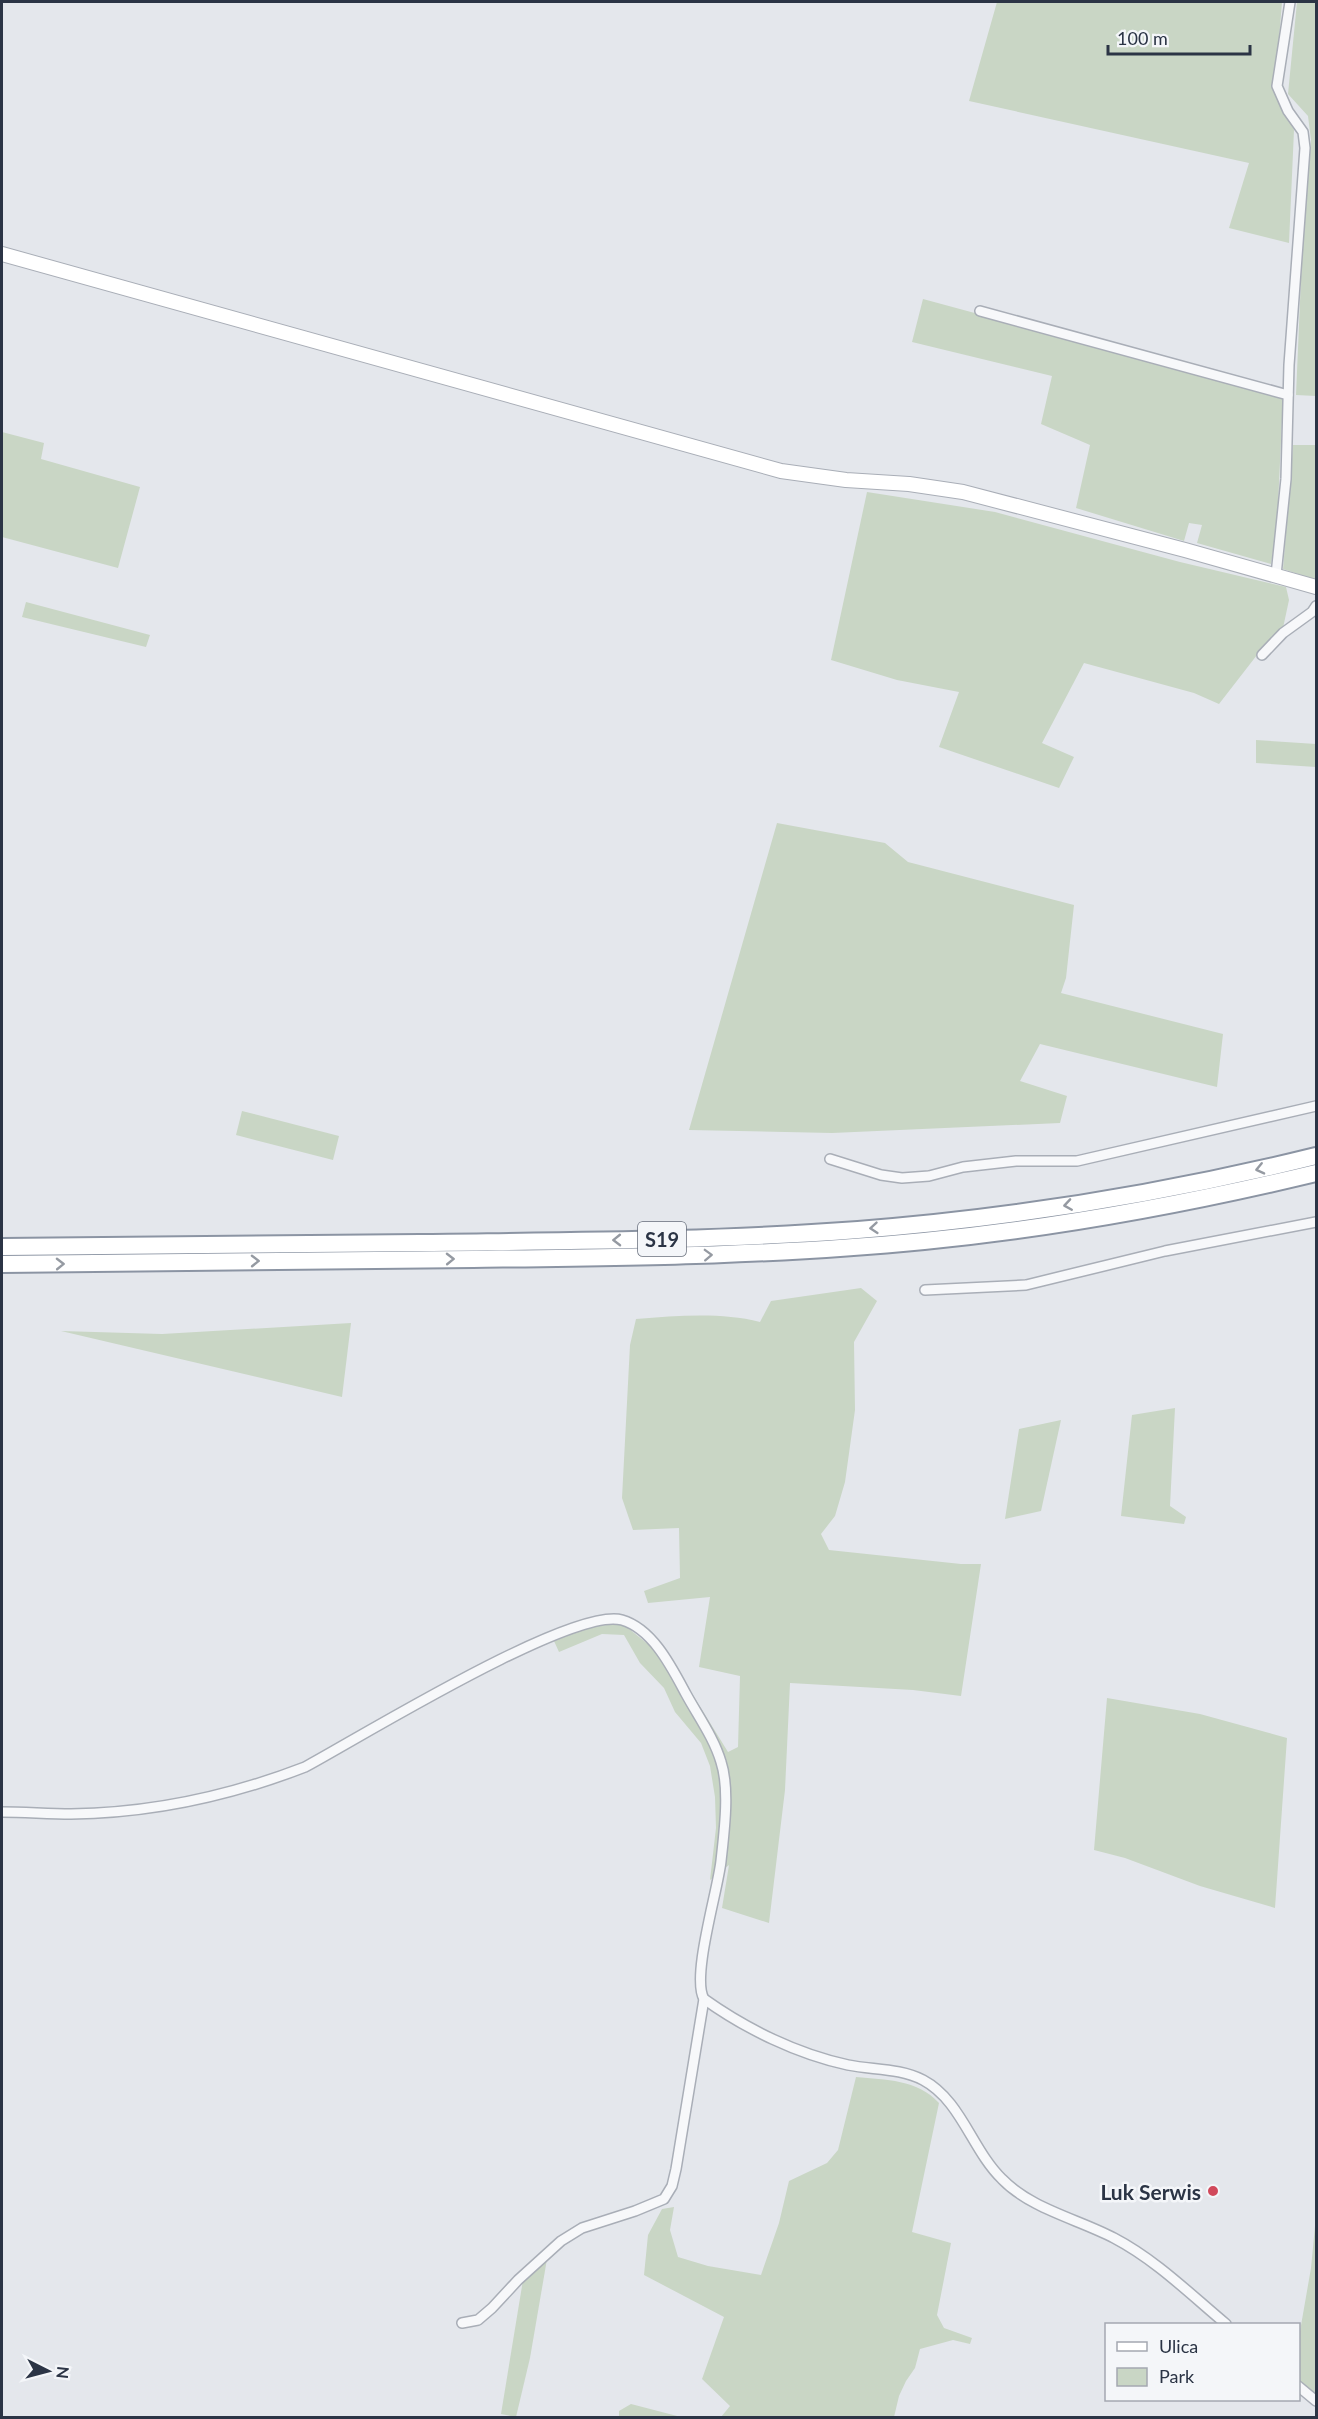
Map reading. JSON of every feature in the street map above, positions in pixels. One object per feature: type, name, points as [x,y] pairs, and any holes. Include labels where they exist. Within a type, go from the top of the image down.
[{"type":"highway","name":"S19","points":[[2,1247],[607,1240],[825,1232],[971,1219],[1076,1204],[1184,1185],[1317,1156]]},
{"type":"highway","name":"S19","points":[[2,1264],[651,1257],[838,1248],[973,1236],[1104,1217],[1182,1203],[1317,1173]]},
{"type":"street","points":[[1276,575],[1286,479],[1288,395],[1305,148],[1303,132],[1288,111],[1277,86],[1290,2]]},
{"type":"street","points":[[2,254],[781,471],[846,480],[920,485],[971,494],[1317,587]]},
{"type":"street","points":[[980,310],[1288,395]]},
{"type":"street","points":[[1263,655],[1283,633],[1317,606]]},
{"type":"street","points":[[831,1159],[881,1175],[902,1178],[929,1176],[963,1167],[1016,1161],[1077,1161],[1317,1106]]},
{"type":"street","points":[[925,1290],[1026,1285],[1165,1251],[1317,1222]]},
{"type":"street","points":[[2,1812],[70,1814],[140,1809],[211,1797],[280,1777],[315,1762],[532,1644],[600,1619],[621,1619],[645,1634],[669,1663],[714,1742],[722,1763],[725,1783],[724,1837],[700,1971],[700,1993],[704,1999],[773,2039],[808,2054],[850,2065],[907,2073],[923,2080],[937,2089],[952,2106],[983,2158],[1011,2187],[1137,2252],[1224,2323]]},
{"type":"street","points":[[462,2323],[478,2320],[518,2280],[568,2237],[582,2228],[636,2211],[664,2199],[672,2186],[676,2169],[704,1999]]},
{"type":"street","points":[[1300,2387],[1317,2401]]},
{"type":"green space","points":[[997,2],[1282,2],[1275,89],[1294,130],[1289,243],[1229,228],[1249,163],[969,101]]},
{"type":"green space","points":[[1297,2],[1316,2],[1316,396],[1296,395],[1302,255],[1311,140],[1308,116],[1288,94]]},
{"type":"green space","points":[[923,299],[1283,397],[1277,527],[1271,564],[1197,543],[1202,525],[1189,523],[1184,541],[1076,508],[1090,445],[1041,424],[1052,376],[912,342]]},
{"type":"green space","points":[[2,432],[44,443],[41,459],[140,487],[118,568],[2,537]]},
{"type":"green space","points":[[1293,445],[1316,445],[1316,580],[1283,569]]},
{"type":"green space","points":[[867,492],[995,512],[1180,562],[1286,587],[1289,600],[1283,628],[1257,655],[1219,704],[1194,693],[1084,663],[1042,743],[1074,757],[1059,788],[939,747],[959,692],[897,680],[831,660]]},
{"type":"green space","points":[[26,602],[150,635],[146,647],[22,617]]},
{"type":"green space","points":[[1256,740],[1316,744],[1316,767],[1256,763]]},
{"type":"green space","points":[[777,823],[885,843],[908,862],[1074,905],[1066,978],[1061,993],[1223,1034],[1217,1087],[1040,1044],[1020,1081],[1067,1096],[1060,1123],[832,1133],[689,1130]]},
{"type":"green space","points":[[242,1111],[339,1136],[333,1160],[236,1135]]},
{"type":"green space","points":[[861,1288],[877,1301],[854,1342],[855,1410],[845,1482],[835,1516],[821,1534],[829,1550],[961,1564],[981,1564],[961,1696],[913,1690],[790,1683],[785,1790],[769,1923],[722,1908],[729,1865],[710,1880],[716,1828],[715,1797],[710,1766],[701,1743],[675,1712],[664,1688],[640,1663],[624,1635],[602,1634],[559,1652],[554,1641],[593,1626],[623,1624],[675,1666],[728,1752],[738,1747],[740,1676],[699,1667],[710,1597],[648,1603],[644,1591],[680,1578],[679,1528],[633,1530],[622,1498],[630,1345],[636,1319],[714,1316],[760,1322],[771,1301]]},
{"type":"green space","points":[[351,1323],[342,1397],[61,1331],[162,1334]]},
{"type":"green space","points":[[1175,1408],[1170,1506],[1186,1517],[1184,1524],[1121,1516],[1132,1415]]},
{"type":"green space","points":[[1061,1420],[1041,1511],[1005,1519],[1019,1429]]},
{"type":"green space","points":[[1107,1698],[1200,1714],[1287,1738],[1275,1908],[1200,1886],[1125,1858],[1094,1850]]},
{"type":"green space","points":[[856,2077],[890,2080],[911,2085],[921,2089],[939,2103],[912,2232],[951,2243],[937,2315],[944,2328],[972,2338],[970,2344],[953,2340],[920,2349],[915,2368],[899,2396],[894,2417],[721,2417],[730,2406],[702,2379],[724,2317],[644,2275],[648,2235],[662,2209],[674,2207],[670,2230],[678,2257],[708,2266],[761,2275],[779,2223],[789,2181],[827,2163],[838,2150]]},
{"type":"green space","points":[[1316,2216],[1316,2396],[1300,2381],[1300,2331],[1311,2268]]},
{"type":"green space","points":[[547,2259],[530,2358],[516,2417],[501,2414],[523,2280]]},
{"type":"green space","points":[[631,2404],[681,2417],[619,2417],[619,2411]]},
{"type":"place","name":"Luk Serwis","points":[[1213,2191]]}]
